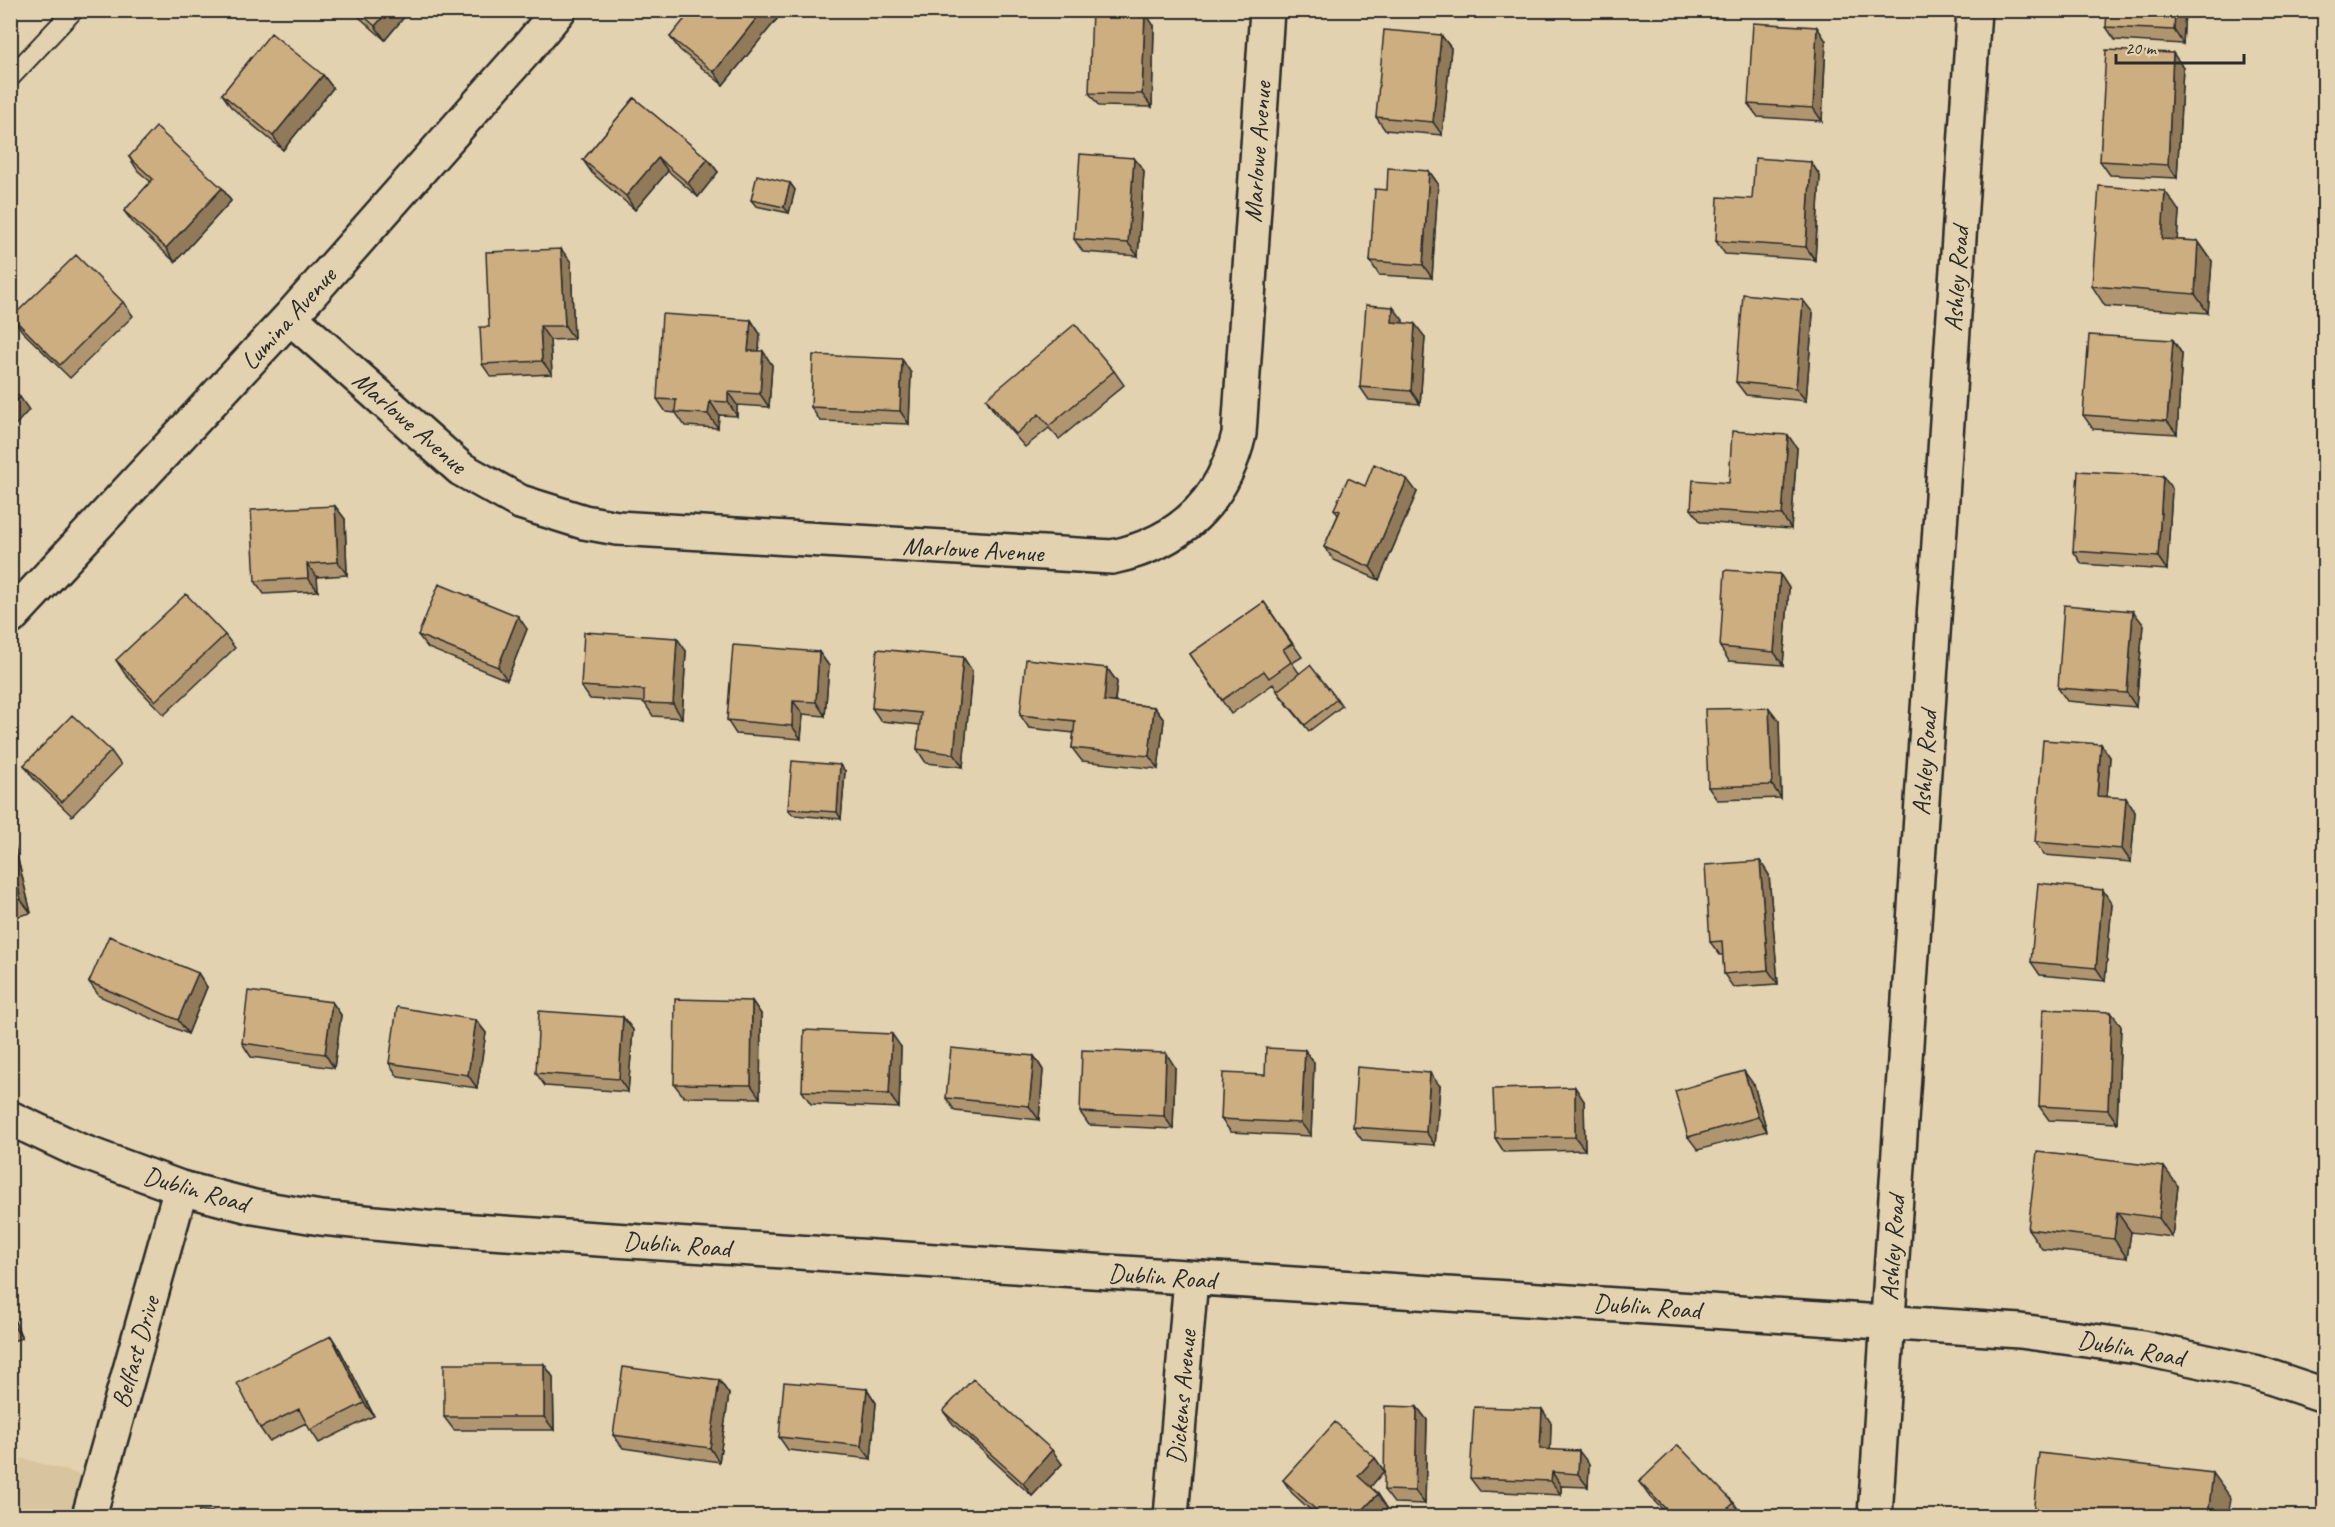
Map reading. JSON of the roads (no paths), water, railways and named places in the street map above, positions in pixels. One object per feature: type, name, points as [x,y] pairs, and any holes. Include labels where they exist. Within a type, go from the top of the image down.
[{"type":"street","name":"Lumina Avenue","points":[[10,618],[290,317],[559,10]]},
{"type":"street","name":"Marlowe Avenue","points":[[290,317],[461,469],[520,502],[584,522],[617,528],[1112,557],[1137,552],[1179,532],[1212,498],[1234,457],[1240,423],[1267,10]]},
{"type":"street","name":"Ashley Road","points":[[1875,1516],[1974,10]]},
{"type":"street","name":"Dublin Road","points":[[10,1118],[78,1150],[181,1188],[254,1207],[321,1218],[427,1228],[2020,1331],[2137,1347],[2258,1373],[2325,1395]]},
{"type":"street","name":"Belfast Drive","points":[[89,1516],[181,1188]]},
{"type":"street","name":"Dickens Avenue","points":[[1171,1516],[1191,1278]]},
{"type":"lane","points":[[10,78],[74,10]]}]
